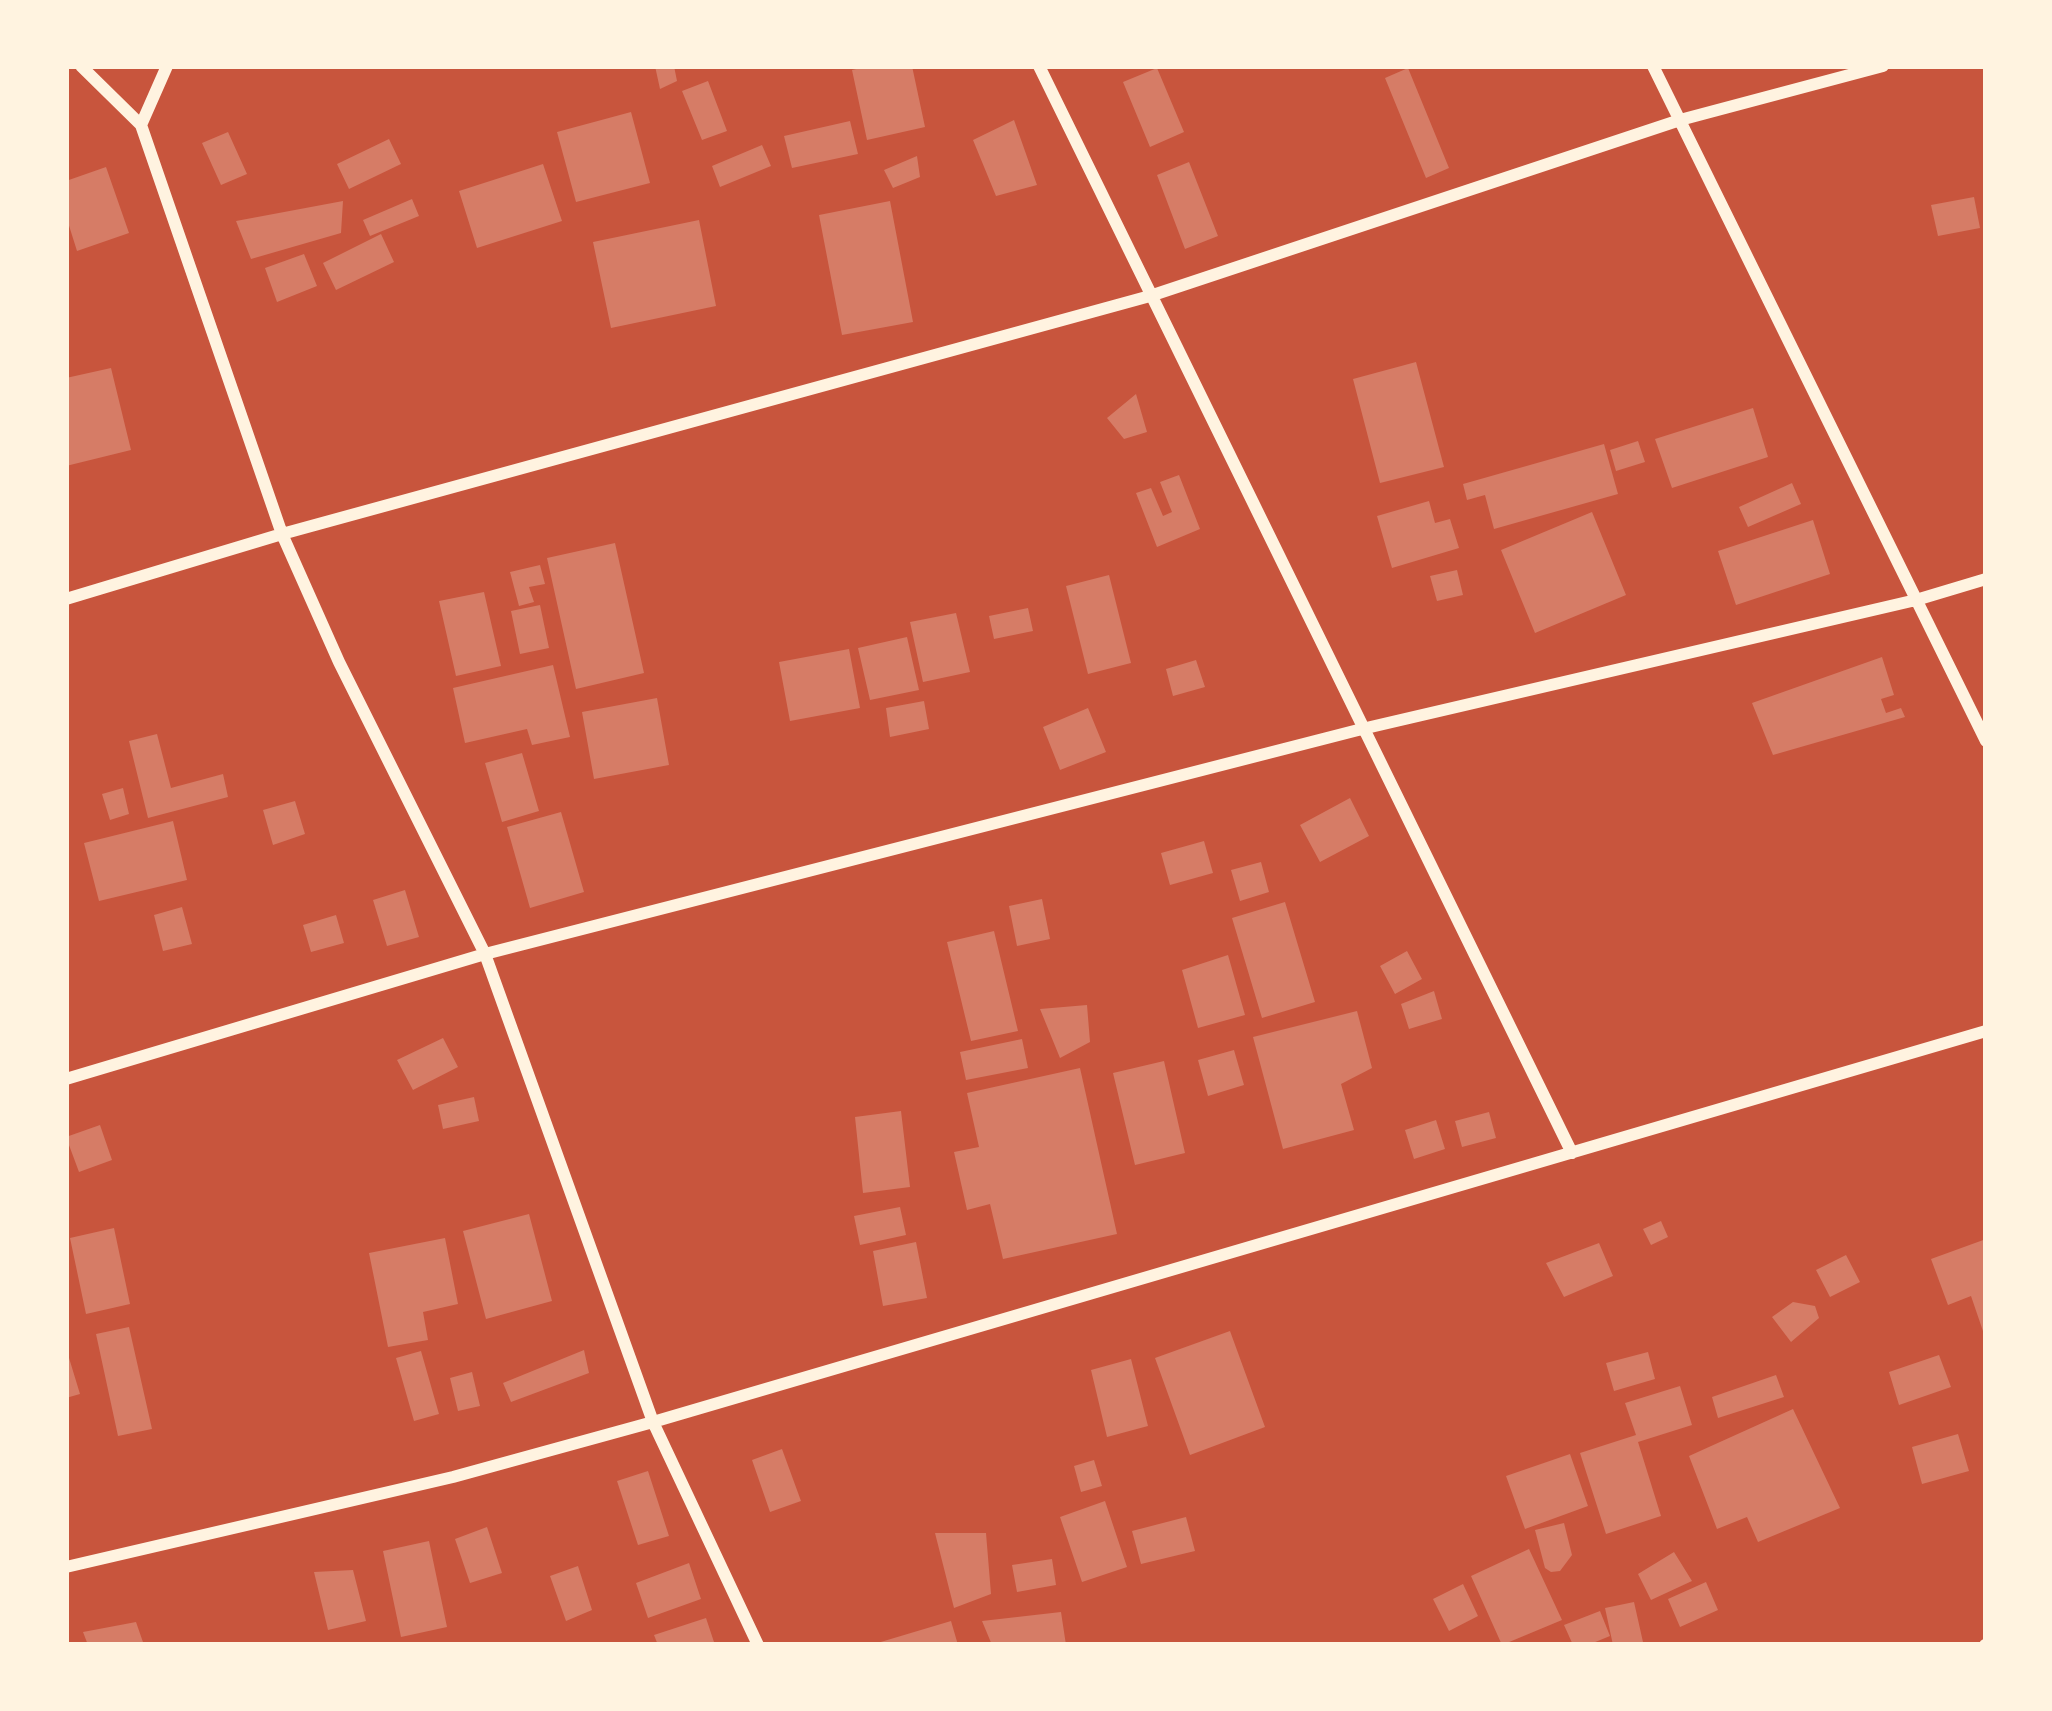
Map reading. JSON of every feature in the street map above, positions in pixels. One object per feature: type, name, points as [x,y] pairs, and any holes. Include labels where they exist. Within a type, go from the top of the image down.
[{"type":"street","points":[[81,66],[141,125],[282,534],[339,662],[485,953],[653,1422],[758,1645]]},
{"type":"street","points":[[141,125],[167,66]]},
{"type":"street","points":[[1039,66],[1572,1154]]},
{"type":"street","points":[[1653,66],[1986,741]]},
{"type":"street","points":[[66,599],[282,534],[1150,296],[1680,120],[1882,66]]},
{"type":"street","points":[[66,1079],[485,953],[1362,729],[1986,579]]},
{"type":"street","points":[[66,1568],[453,1477],[653,1422],[1986,1030]]},
{"type":"building","points":[[655,66],[674,66],[677,81],[660,89]]},
{"type":"building","points":[[912,66],[925,127],[867,140],[852,70]]},
{"type":"building","points":[[1157,68],[1184,132],[1150,147],[1123,82]]},
{"type":"building","points":[[1408,68],[1449,168],[1426,178],[1385,78]]},
{"type":"building","points":[[708,81],[727,131],[702,140],[682,91]]},
{"type":"building","points":[[631,112],[650,183],[576,202],[557,132]]},
{"type":"building","points":[[1014,120],[1037,185],[996,196],[973,140]]},
{"type":"building","points":[[850,121],[858,154],[792,168],[784,136]]},
{"type":"building","points":[[228,132],[247,174],[221,185],[202,143]]},
{"type":"building","points":[[389,139],[401,164],[349,189],[337,164]]},
{"type":"building","points":[[762,145],[771,166],[720,187],[712,166]]},
{"type":"building","points":[[917,156],[920,177],[893,188],[884,170]]},
{"type":"building","points":[[1189,162],[1218,236],[1185,249],[1157,175]]},
{"type":"building","points":[[543,164],[562,221],[477,248],[459,191]]},
{"type":"building","points":[[106,167],[129,233],[77,251],[66,216],[66,181]]},
{"type":"building","points":[[1974,197],[1980,228],[1938,236],[1931,205]]},
{"type":"building","points":[[412,199],[419,216],[370,236],[363,220]]},
{"type":"building","points":[[343,201],[341,233],[251,259],[236,221]]},
{"type":"building","points":[[890,201],[913,322],[842,335],[819,215]]},
{"type":"building","points":[[699,220],[716,306],[611,328],[593,242]]},
{"type":"building","points":[[381,234],[394,262],[336,290],[323,263]]},
{"type":"building","points":[[304,254],[317,286],[277,302],[265,268]]},
{"type":"building","points":[[1416,362],[1444,467],[1380,483],[1353,379]]},
{"type":"building","points":[[111,368],[131,450],[66,466],[66,378]]},
{"type":"building","points":[[1136,394],[1147,432],[1124,439],[1107,418]]},
{"type":"building","points":[[1753,408],[1768,457],[1672,488],[1655,439]]},
{"type":"building","points":[[1638,441],[1645,462],[1616,471],[1610,450]]},
{"type":"building","points":[[1604,444],[1618,494],[1494,529],[1485,495],[1467,500],[1463,484]]},
{"type":"building","points":[[1179,475],[1200,529],[1157,547],[1136,493],[1151,488],[1163,516],[1172,512],[1160,482]]},
{"type":"building","points":[[1792,483],[1801,504],[1748,527],[1739,507]]},
{"type":"building","points":[[1429,501],[1435,523],[1450,519],[1459,548],[1392,568],[1377,516]]},
{"type":"building","points":[[1592,512],[1626,595],[1535,633],[1501,550]]},
{"type":"building","points":[[1813,520],[1830,574],[1736,605],[1718,551]]},
{"type":"building","points":[[615,543],[644,673],[576,689],[547,558]]},
{"type":"building","points":[[540,565],[545,584],[529,587],[534,602],[519,606],[510,572]]},
{"type":"building","points":[[1457,570],[1463,595],[1437,601],[1430,576]]},
{"type":"building","points":[[1109,575],[1131,663],[1088,674],[1066,586]]},
{"type":"building","points":[[484,592],[501,666],[456,676],[439,601]]},
{"type":"building","points":[[540,605],[549,648],[520,654],[511,611]]},
{"type":"building","points":[[1028,608],[1033,631],[994,639],[989,616]]},
{"type":"building","points":[[956,613],[970,672],[923,682],[910,622]]},
{"type":"building","points":[[907,637],[919,690],[870,700],[858,648]]},
{"type":"building","points":[[849,649],[860,708],[790,721],[779,662]]},
{"type":"building","points":[[1882,657],[1894,695],[1881,699],[1886,713],[1901,708],[1905,717],[1773,755],[1752,703]]},
{"type":"building","points":[[1196,660],[1205,687],[1173,696],[1166,669]]},
{"type":"building","points":[[553,665],[570,737],[532,745],[527,729],[465,743],[453,688]]},
{"type":"building","points":[[657,698],[669,765],[594,779],[582,712]]},
{"type":"building","points":[[924,701],[929,729],[890,737],[886,708]]},
{"type":"building","points":[[1088,708],[1106,752],[1060,770],[1043,727]]},
{"type":"building","points":[[157,734],[171,788],[223,774],[228,797],[148,818],[129,741]]},
{"type":"building","points":[[522,753],[539,811],[502,822],[485,763]]},
{"type":"building","points":[[123,788],[129,814],[110,820],[102,794]]},
{"type":"building","points":[[1350,798],[1369,836],[1320,862],[1300,825]]},
{"type":"building","points":[[295,801],[305,834],[273,845],[263,810]]},
{"type":"building","points":[[561,812],[584,892],[530,908],[507,827]]},
{"type":"building","points":[[173,821],[187,880],[99,901],[84,843]]},
{"type":"building","points":[[1204,841],[1213,873],[1170,885],[1161,853]]},
{"type":"building","points":[[1261,862],[1269,892],[1240,901],[1231,870]]},
{"type":"building","points":[[405,890],[419,937],[387,946],[373,900]]},
{"type":"building","points":[[1042,899],[1050,939],[1017,946],[1009,906]]},
{"type":"building","points":[[1285,902],[1315,1002],[1262,1018],[1232,918]]},
{"type":"building","points":[[182,907],[192,944],[163,951],[154,915]]},
{"type":"building","points":[[336,915],[344,943],[311,952],[303,925]]},
{"type":"building","points":[[994,931],[1018,1031],[971,1041],[947,942]]},
{"type":"building","points":[[1407,951],[1422,979],[1395,994],[1380,966]]},
{"type":"building","points":[[1228,955],[1245,1015],[1198,1028],[1182,970]]},
{"type":"building","points":[[1434,991],[1442,1019],[1409,1029],[1401,1004]]},
{"type":"building","points":[[1087,1005],[1090,1042],[1060,1058],[1040,1009]]},
{"type":"building","points":[[1357,1011],[1372,1068],[1341,1084],[1354,1130],[1283,1149],[1253,1037]]},
{"type":"building","points":[[443,1038],[458,1067],[413,1090],[397,1060]]},
{"type":"building","points":[[1022,1039],[1028,1068],[966,1080],[960,1052]]},
{"type":"building","points":[[1234,1050],[1244,1085],[1208,1096],[1198,1060]]},
{"type":"building","points":[[1164,1061],[1185,1153],[1135,1165],[1113,1073]]},
{"type":"building","points":[[1080,1068],[1117,1234],[1003,1259],[990,1204],[967,1210],[954,1152],[979,1147],[967,1093]]},
{"type":"building","points":[[474,1097],[479,1121],[443,1129],[438,1105]]},
{"type":"building","points":[[901,1111],[910,1187],[863,1193],[855,1117]]},
{"type":"building","points":[[1489,1112],[1496,1138],[1462,1147],[1455,1121]]},
{"type":"building","points":[[1436,1120],[1445,1149],[1414,1159],[1405,1130]]},
{"type":"building","points":[[100,1125],[112,1160],[79,1172],[66,1137]]},
{"type":"building","points":[[900,1207],[906,1235],[860,1245],[854,1216]]},
{"type":"building","points":[[529,1214],[552,1301],[486,1319],[463,1231]]},
{"type":"building","points":[[1661,1221],[1668,1237],[1651,1245],[1643,1229]]},
{"type":"building","points":[[114,1228],[130,1304],[86,1314],[70,1238]]},
{"type":"building","points":[[445,1238],[458,1304],[423,1312],[428,1340],[388,1347],[369,1253]]},
{"type":"building","points":[[1986,1239],[1985,1337],[1971,1296],[1948,1305],[1931,1259]]},
{"type":"building","points":[[916,1242],[927,1298],[883,1306],[873,1251]]},
{"type":"building","points":[[1599,1243],[1613,1276],[1564,1297],[1546,1263]]},
{"type":"building","points":[[1846,1255],[1860,1282],[1830,1297],[1816,1270]]},
{"type":"building","points":[[1793,1302],[1815,1306],[1819,1318],[1791,1342],[1772,1317]]},
{"type":"building","points":[[129,1327],[152,1429],[118,1436],[96,1334]]},
{"type":"building","points":[[1230,1331],[1265,1427],[1190,1455],[1155,1358]]},
{"type":"building","points":[[66,1348],[80,1394],[66,1398]]},
{"type":"building","points":[[584,1350],[589,1373],[511,1402],[503,1383]]},
{"type":"building","points":[[421,1351],[439,1414],[414,1421],[396,1358]]},
{"type":"building","points":[[1648,1352],[1655,1379],[1614,1391],[1606,1363]]},
{"type":"building","points":[[1939,1355],[1951,1387],[1899,1405],[1889,1372]]},
{"type":"building","points":[[1131,1359],[1148,1426],[1107,1437],[1091,1370]]},
{"type":"building","points":[[472,1372],[480,1406],[458,1411],[450,1378]]},
{"type":"building","points":[[1776,1375],[1784,1397],[1718,1418],[1712,1397]]},
{"type":"building","points":[[1680,1386],[1692,1425],[1638,1442],[1661,1516],[1606,1534],[1580,1453],[1636,1435],[1625,1403]]},
{"type":"building","points":[[1793,1409],[1840,1508],[1758,1542],[1747,1517],[1717,1529],[1689,1456]]},
{"type":"building","points":[[1958,1434],[1969,1471],[1922,1484],[1912,1447]]},
{"type":"building","points":[[782,1449],[801,1501],[770,1512],[752,1460]]},
{"type":"building","points":[[1570,1454],[1588,1506],[1525,1529],[1506,1476]]},
{"type":"building","points":[[1094,1460],[1102,1486],[1081,1492],[1074,1466]]},
{"type":"building","points":[[648,1471],[669,1536],[638,1545],[617,1481]]},
{"type":"building","points":[[1105,1501],[1127,1567],[1082,1582],[1060,1517]]},
{"type":"building","points":[[1186,1517],[1195,1551],[1141,1564],[1132,1531]]},
{"type":"building","points":[[1564,1523],[1572,1555],[1560,1571],[1551,1572],[1545,1568],[1535,1530]]},
{"type":"building","points":[[487,1527],[502,1573],[470,1583],[455,1539]]},
{"type":"building","points":[[935,1533],[986,1533],[991,1594],[954,1608]]},
{"type":"building","points":[[429,1541],[447,1627],[401,1637],[383,1551]]},
{"type":"building","points":[[1529,1549],[1562,1620],[1502,1645],[1471,1576]]},
{"type":"building","points":[[1674,1552],[1692,1581],[1651,1600],[1638,1574]]},
{"type":"building","points":[[1052,1559],[1056,1585],[1017,1592],[1012,1565]]},
{"type":"building","points":[[689,1563],[701,1599],[648,1618],[636,1583]]},
{"type":"building","points":[[578,1566],[592,1610],[566,1621],[550,1576]]},
{"type":"building","points":[[353,1570],[366,1621],[328,1630],[314,1572]]},
{"type":"building","points":[[1706,1582],[1718,1610],[1680,1627],[1668,1599]]},
{"type":"building","points":[[1463,1584],[1478,1616],[1449,1631],[1433,1599]]},
{"type":"building","points":[[1634,1602],[1643,1642],[1613,1645],[1605,1608]]},
{"type":"building","points":[[1600,1611],[1610,1636],[1573,1645],[1564,1625]]},
{"type":"building","points":[[1061,1612],[1066,1645],[992,1645],[982,1621]]},
{"type":"building","points":[[706,1618],[715,1645],[658,1645],[654,1635]]},
{"type":"building","points":[[951,1621],[958,1645],[874,1645],[874,1644]]},
{"type":"building","points":[[136,1622],[144,1645],[88,1645],[83,1632]]}]
